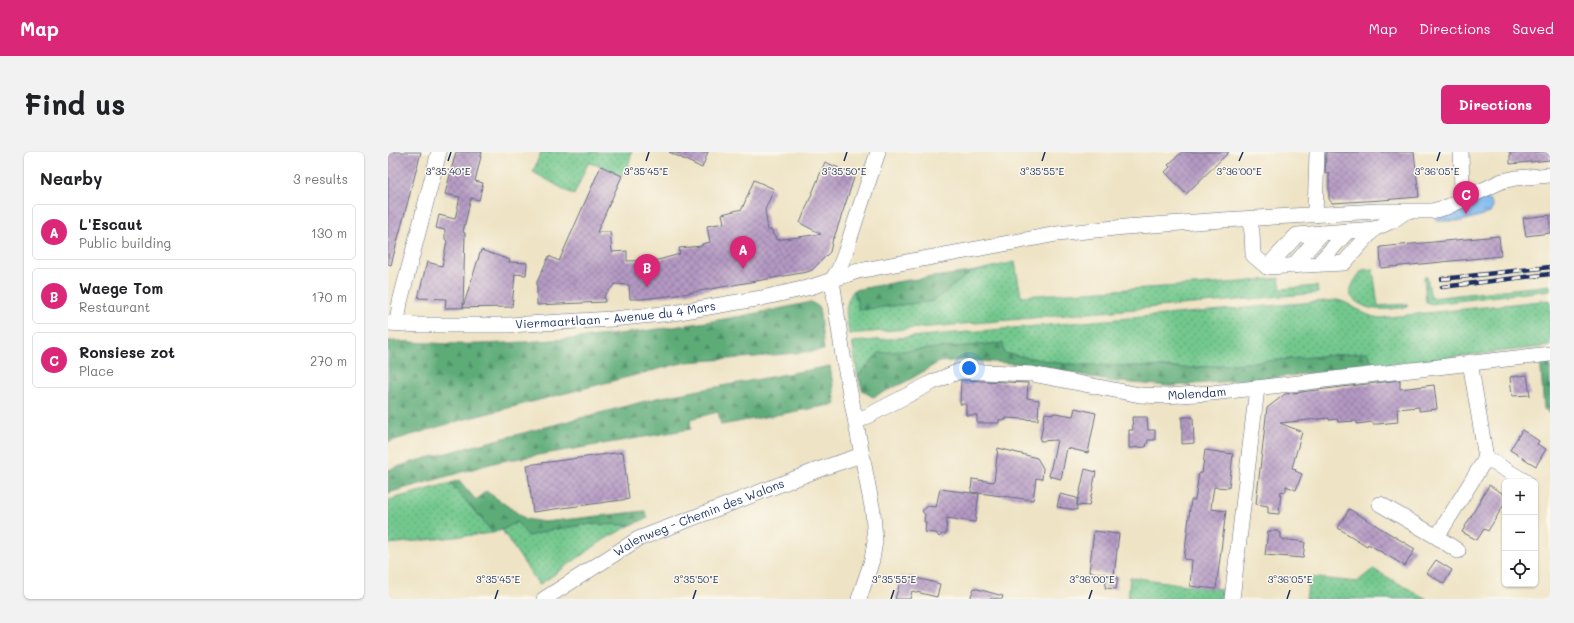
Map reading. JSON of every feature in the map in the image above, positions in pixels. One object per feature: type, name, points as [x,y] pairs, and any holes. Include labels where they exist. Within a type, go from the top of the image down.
[{"type":"street","points":[[392,323],[400,302],[439,152]]},
{"type":"street","points":[[859,599],[872,560],[875,541],[873,512],[834,305],[832,280],[839,269],[845,253],[878,152]]},
{"type":"street","points":[[1315,214],[1317,152]]},
{"type":"street","points":[[1461,152],[1463,200]]},
{"type":"street","name":"Viermaartlaan - Avenue du 4 Mars","points":[[392,323],[509,325],[627,318],[673,313],[723,305],[811,287],[858,271],[1057,234],[1125,227],[1315,214],[1432,211],[1447,207],[1487,187],[1510,179],[1550,175]]},
{"type":"street","points":[[1249,219],[1252,232],[1253,255],[1299,265],[1342,232],[1392,221],[1405,212]]},
{"type":"street","points":[[1299,265],[1342,232]]},
{"type":"street","points":[[1299,265],[1342,232]]},
{"type":"street","name":"Molendam","points":[[856,422],[920,388],[960,371],[1032,374],[1140,395],[1166,396],[1256,388],[1470,362],[1550,354]]},
{"type":"street","points":[[1437,537],[1486,458],[1470,362]]},
{"type":"street","points":[[1232,599],[1256,388]]},
{"type":"street","name":"Walenweg - Chemin des Walons","points":[[544,599],[638,539],[862,455]]},
{"type":"street","points":[[1486,458],[1521,479]]},
{"type":"street","points":[[1380,504],[1458,551]]},
{"type":"green space","points":[[541,152],[632,152],[628,166],[622,176],[601,166],[588,163],[574,195],[533,172]]},
{"type":"green space","points":[[1015,262],[1021,296],[1241,282],[1279,278],[1281,289],[1317,286],[1318,293],[849,334],[846,311],[848,301],[854,290],[859,310],[933,301],[971,272]]},
{"type":"green space","points":[[1373,269],[1378,306],[1407,304],[1407,307],[1375,309],[1369,308],[1352,298],[1350,293],[1352,287],[1362,270]]},
{"type":"green space","points":[[971,272],[933,301],[859,310],[854,290],[902,281]]},
{"type":"green space","points":[[1424,277],[1427,277],[1431,298],[1550,285],[1550,290],[1431,304],[1426,302]]},
{"type":"green space","points":[[1337,300],[1379,318],[1550,300],[1550,346],[1374,366],[1368,352],[1189,368],[1063,364],[1003,353],[1003,343],[879,353],[858,376],[852,342]]},
{"type":"green space","points":[[811,302],[819,307],[824,350],[686,362],[458,421],[388,442],[388,341],[470,344],[565,339],[688,325],[770,311]]},
{"type":"green space","points":[[1003,343],[1004,353],[1063,364],[1189,368],[1368,352],[1374,366],[1270,378],[1170,386],[1108,381],[1038,365],[964,360],[939,362],[909,380],[873,397],[863,391],[858,376],[879,353]]},
{"type":"green space","points":[[1550,356],[1550,414],[1544,409],[1540,357]]},
{"type":"green space","points":[[830,366],[836,404],[721,425],[718,412],[690,419],[691,429],[497,462],[388,493],[388,470],[412,462],[657,398]]},
{"type":"green space","points":[[459,480],[476,500],[486,491],[526,519],[544,522],[645,511],[648,518],[631,525],[591,524],[550,530],[528,536],[517,522],[493,533],[451,483]]},
{"type":"green space","points":[[451,483],[493,533],[388,544],[388,500]]},
{"type":"green space","points":[[517,522],[529,536],[550,530],[591,524],[631,525],[605,539],[539,585],[502,530]]},
{"type":"green space","points":[[1373,569],[1427,599],[1306,599],[1309,577],[1357,582]]},
{"type":"green space","points":[[1130,577],[1224,590],[1223,599],[1128,599]]},
{"type":"water","points":[[1482,199],[1489,200],[1492,203],[1493,207],[1490,213],[1462,221],[1436,221],[1437,218],[1460,212]]},
{"type":"building","points":[[388,152],[421,152],[391,265],[388,264]]},
{"type":"building","points":[[456,152],[482,152],[475,181],[483,183],[479,200],[471,198],[463,232],[465,233],[463,307],[481,250],[510,260],[509,262],[527,263],[526,275],[515,274],[512,307],[445,308],[446,299],[418,298],[427,262],[442,266],[447,241],[445,239],[445,230],[436,228],[439,215],[455,219],[460,197],[445,194]]},
{"type":"building","points":[[669,152],[708,152],[702,168]]},
{"type":"building","points":[[1182,152],[1229,152],[1186,194],[1165,172],[1170,167],[1168,165]]},
{"type":"building","points":[[1326,152],[1414,152],[1419,197],[1332,203],[1329,199],[1329,173],[1325,174]]},
{"type":"building","points":[[1510,152],[1550,152],[1550,160],[1510,164]]},
{"type":"building","points":[[825,162],[855,175],[833,238],[830,252],[812,270],[677,295],[641,299],[630,299],[629,285],[615,284],[604,296],[605,302],[537,305],[537,282],[549,256],[559,261],[601,166],[622,176],[597,232],[610,232],[612,252],[627,251],[627,261],[658,260],[680,254],[679,248],[702,246],[702,244],[710,242],[707,226],[724,223],[722,214],[742,209],[754,180],[774,189],[765,210],[768,230],[772,230],[776,240],[821,234],[800,223]]},
{"type":"building","points":[[1550,215],[1550,233],[1526,236],[1523,218]]},
{"type":"building","points":[[1499,236],[1501,256],[1381,268],[1380,247]]},
{"type":"building","points":[[1527,375],[1530,395],[1512,396],[1510,377]]},
{"type":"building","points":[[961,380],[1028,383],[1027,398],[1039,400],[1038,420],[1006,418],[1006,420],[999,420],[999,423],[977,423],[977,415],[966,415],[966,404],[960,404]]},
{"type":"building","points":[[1400,380],[1400,389],[1434,385],[1437,409],[1419,411],[1419,407],[1397,409],[1398,422],[1378,424],[1373,424],[1372,422],[1357,424],[1357,421],[1338,422],[1337,419],[1329,420],[1329,418],[1280,423],[1302,432],[1292,468],[1296,469],[1295,471],[1302,474],[1296,490],[1286,486],[1286,492],[1281,491],[1279,514],[1268,513],[1268,506],[1256,504],[1267,408],[1285,394]]},
{"type":"building","points":[[1075,408],[1096,413],[1088,453],[1067,448],[1061,479],[1049,476],[1057,440],[1040,441],[1045,413],[1073,416]]},
{"type":"building","points":[[1132,417],[1147,417],[1148,430],[1155,430],[1155,440],[1148,440],[1146,447],[1129,448],[1129,430],[1133,430]]},
{"type":"building","points":[[1182,417],[1193,417],[1194,443],[1182,444]]},
{"type":"building","points":[[1522,430],[1539,441],[1537,444],[1546,449],[1536,466],[1510,450]]},
{"type":"building","points":[[998,448],[1037,458],[1043,468],[1042,479],[1036,478],[1033,500],[971,492],[972,479],[994,482]]},
{"type":"building","points":[[1205,450],[1233,454],[1229,488],[1214,487],[1212,499],[1211,509],[1226,511],[1216,589],[1190,586],[1192,560],[1184,559],[1191,500],[1195,500],[1199,473],[1202,473]]},
{"type":"building","points":[[623,452],[629,499],[533,512],[527,465]]},
{"type":"building","points":[[1085,469],[1096,472],[1089,506],[1077,505]]},
{"type":"building","points":[[1489,485],[1502,493],[1502,508],[1488,531],[1484,529],[1477,540],[1462,532]]},
{"type":"building","points":[[940,489],[979,494],[975,522],[947,518],[946,534],[942,534],[939,537],[936,533],[925,532],[925,515],[922,511],[928,506],[936,507]]},
{"type":"building","points":[[1060,494],[1077,498],[1077,510],[1057,507]]},
{"type":"building","points":[[1349,509],[1415,549],[1405,566],[1368,544],[1367,546],[1338,528]]},
{"type":"building","points":[[1094,531],[1119,534],[1114,575],[1089,572]]},
{"type":"building","points":[[1268,531],[1278,531],[1281,533],[1281,539],[1305,542],[1303,558],[1265,555]]},
{"type":"building","points":[[1436,560],[1452,570],[1444,584],[1427,573]]},
{"type":"building","points":[[902,576],[909,578],[909,576],[940,584],[937,597],[912,591],[910,599],[895,599]]},
{"type":"building","points":[[1107,576],[1118,577],[1116,589],[1105,588]]},
{"type":"building","points":[[974,588],[1003,596],[1002,599],[970,599]]},
{"type":"railway","points":[[1442,279],[1550,267]]},
{"type":"railway","points":[[1442,287],[1550,274]]},
{"type":"place","name":"Ronsiese zot","points":[[1466,214]]},
{"type":"place","name":"L'Escaut","points":[[743,269]]},
{"type":"place","name":"Waege Tom","points":[[647,287]]}]
